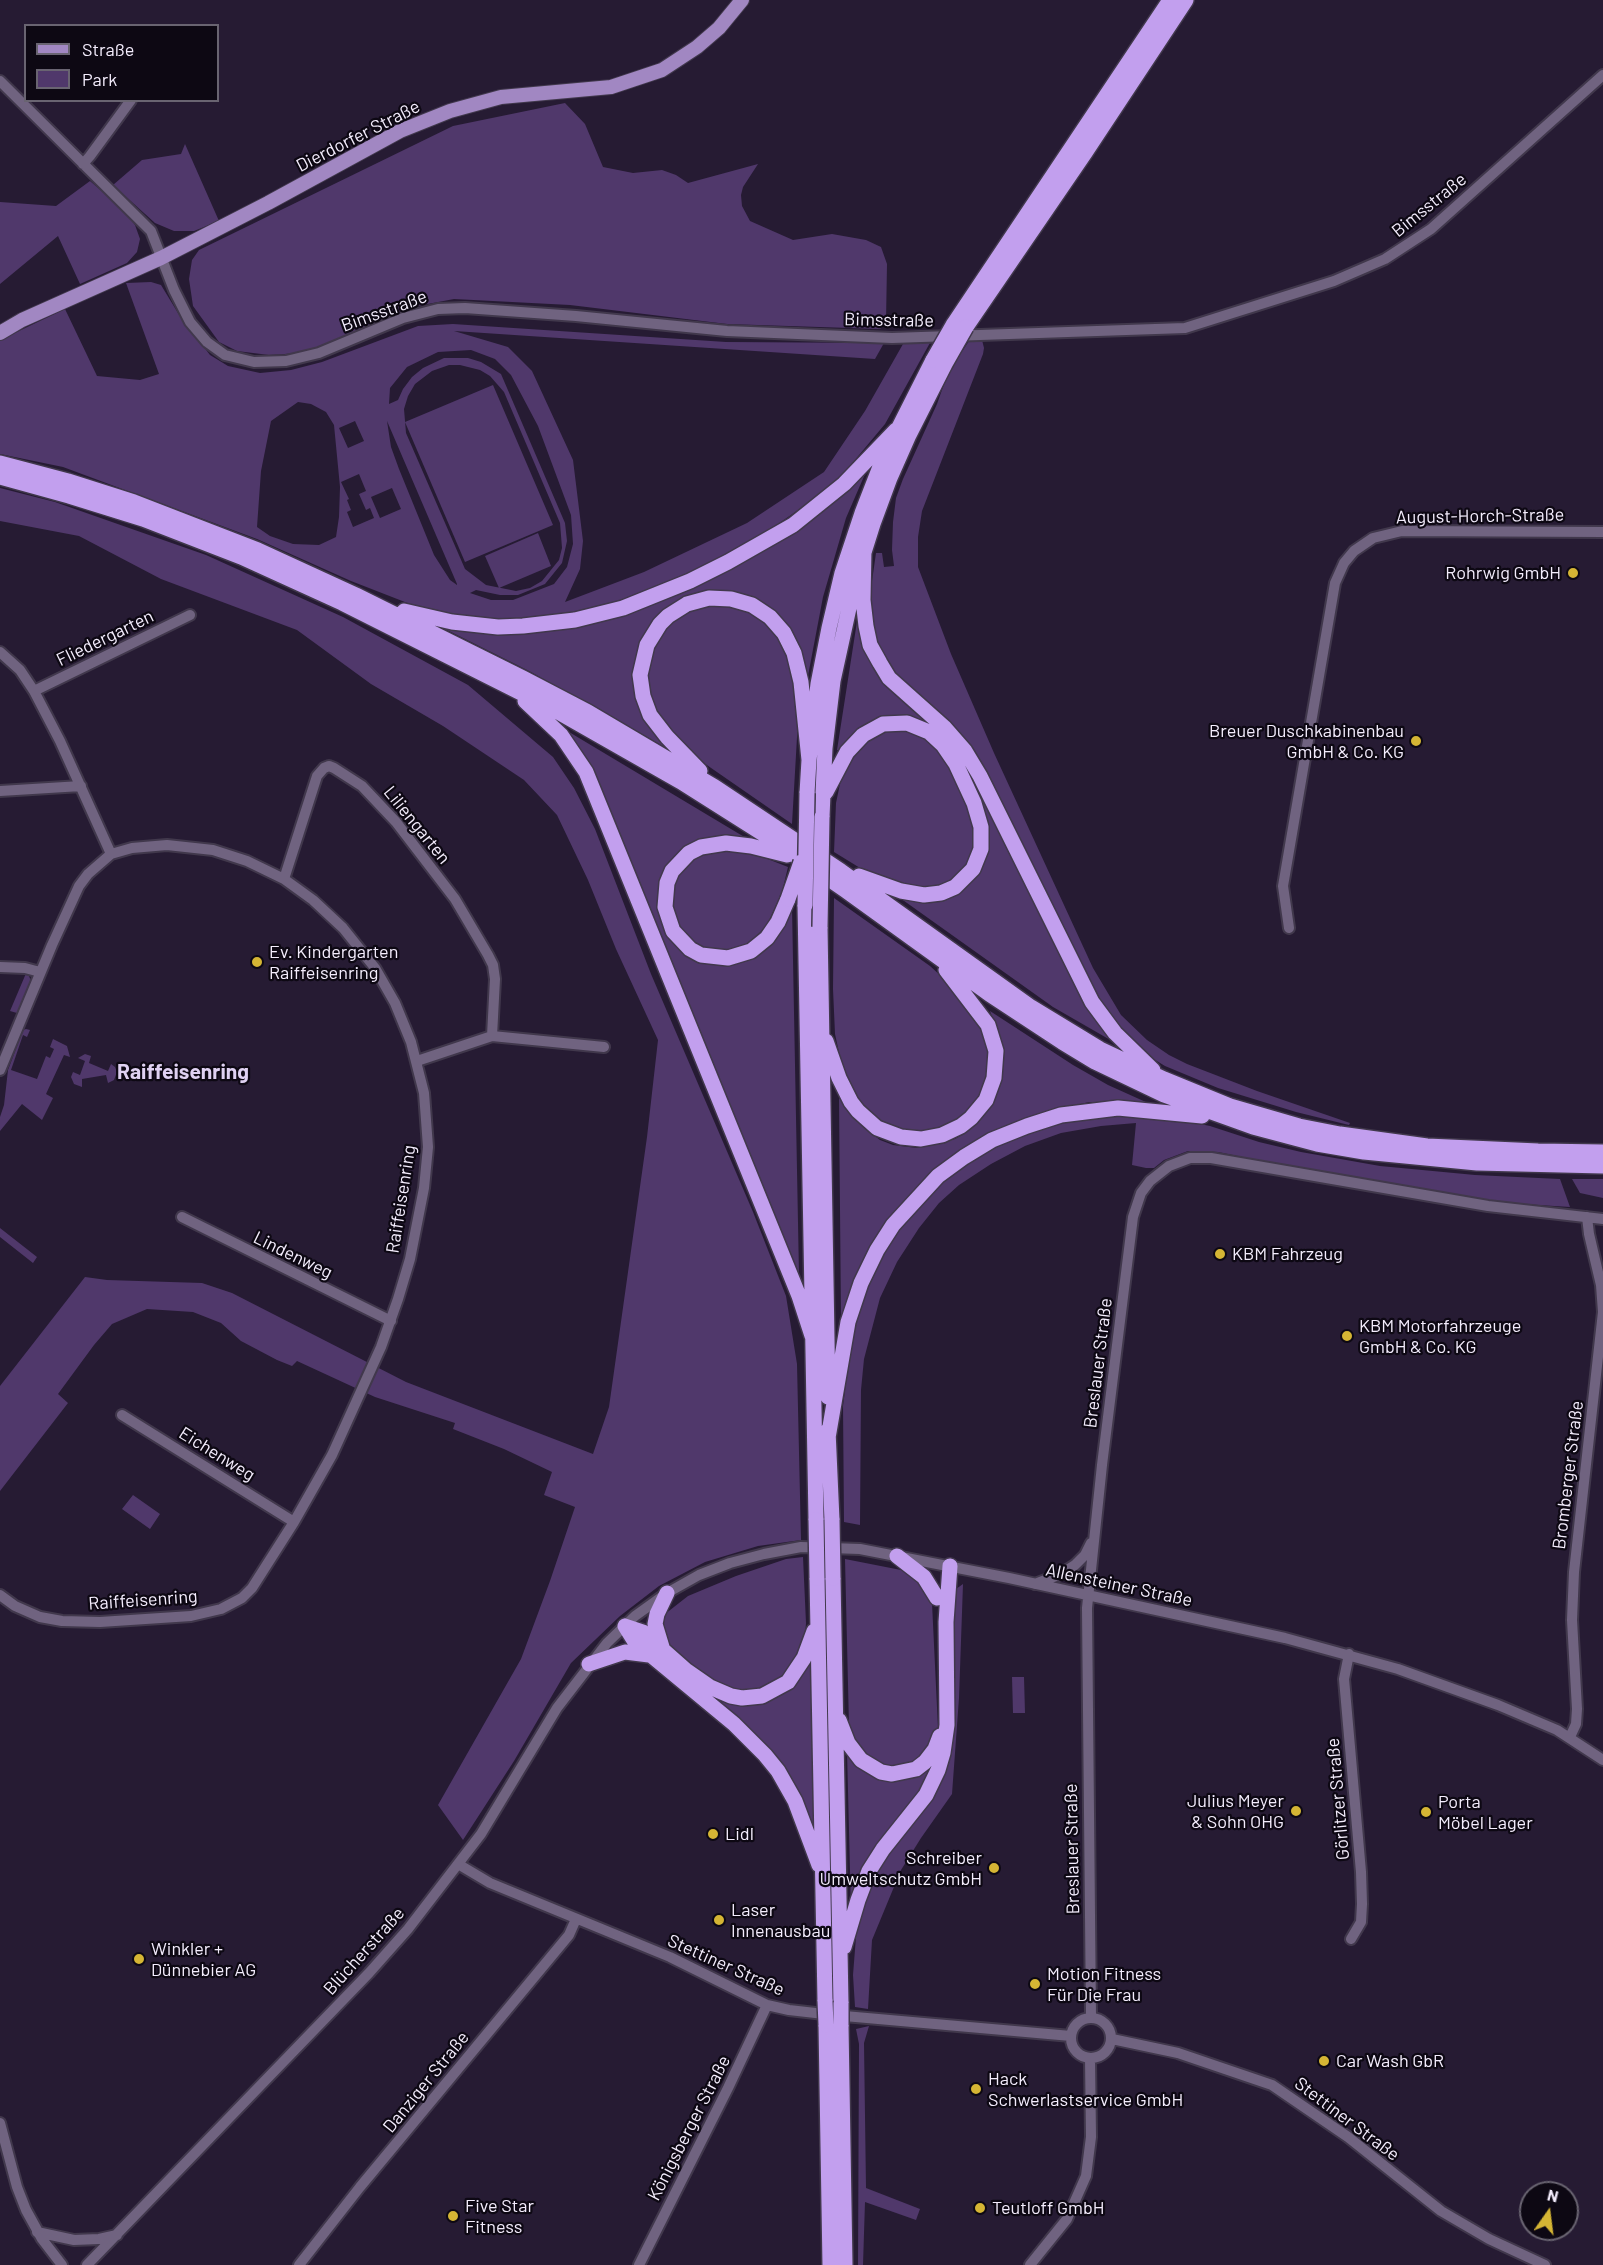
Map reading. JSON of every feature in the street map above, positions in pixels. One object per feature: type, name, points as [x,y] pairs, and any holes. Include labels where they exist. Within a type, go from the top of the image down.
[{"type":"highway","points":[[845,2265],[833,2002],[824,1879],[805,905],[801,854],[809,760],[824,650],[842,573],[862,513],[896,430],[959,326],[1170,0]]},
{"type":"highway","points":[[959,326],[1085,153],[1186,0]]},
{"type":"highway","points":[[840,1961],[832,1520],[828,1438],[820,927],[825,748],[835,670],[864,549],[883,495],[939,362]]},
{"type":"highway","points":[[356,595],[433,618],[476,625],[541,625],[598,615],[651,598],[756,548],[793,525],[844,484],[896,430]]},
{"type":"highway","points":[[0,463],[92,489],[187,529],[302,569],[588,712],[715,787],[842,871],[1031,1006],[1100,1049],[1164,1079],[1230,1106],[1299,1126],[1427,1146],[1540,1158]]},
{"type":"highway","points":[[0,477],[187,529]]},
{"type":"highway","points":[[212,538],[507,685],[588,728],[681,782],[801,854],[932,954],[1022,1016],[1095,1062],[1164,1095],[1227,1119],[1302,1140],[1364,1152],[1440,1161],[1582,1159],[1603,1166]]},
{"type":"highway","points":[[864,549],[863,600],[866,626],[870,645],[880,663],[889,678],[945,727],[965,751],[980,776],[1092,1002],[1115,1033],[1164,1079]]},
{"type":"highway","points":[[715,787],[656,724],[646,706],[641,686],[643,655],[653,634],[668,616],[687,604],[720,598],[742,602],[770,617],[784,633],[794,653],[799,674],[809,760]]},
{"type":"highway","points":[[507,685],[553,727],[586,772],[799,1296],[812,1336]]},
{"type":"highway","points":[[822,798],[847,752],[863,735],[883,724],[907,723],[929,732],[943,745],[968,786],[979,816],[982,838],[978,860],[967,877],[948,891],[932,895],[913,893],[842,871]]},
{"type":"highway","points":[[713,843],[738,844],[801,854],[788,899],[778,922],[767,938],[751,951],[728,958],[708,956],[690,949],[673,931],[664,907],[667,883],[672,871],[689,853],[713,843]]},
{"type":"highway","points":[[822,1027],[844,1090],[858,1112],[877,1128],[901,1137],[921,1139],[942,1135],[962,1126],[986,1100],[994,1078],[996,1051],[988,1025],[981,1014],[932,954]]},
{"type":"highway","points":[[828,1438],[848,1322],[861,1283],[877,1250],[893,1225],[938,1176],[992,1140],[1026,1126],[1061,1116],[1118,1108],[1227,1119]]},
{"type":"highway","points":[[1582,1159],[1603,1152]]},
{"type":"highway","points":[[897,1556],[924,1577],[937,1598]]},
{"type":"highway","points":[[836,1712],[854,1753],[870,1767],[892,1774],[916,1769],[925,1762],[938,1742],[942,1719],[937,1598],[940,1577],[950,1566]]},
{"type":"highway","points":[[833,2002],[840,1961],[869,1872],[883,1849],[926,1795],[943,1753],[947,1725],[946,1622],[950,1566]]},
{"type":"highway","points":[[657,1653],[655,1624],[657,1614],[668,1593]]},
{"type":"highway","points":[[589,1664],[625,1652],[657,1653],[721,1693],[742,1698],[762,1696],[781,1688],[794,1676],[818,1623]]},
{"type":"highway","points":[[624,1626],[643,1632],[657,1653],[734,1724],[778,1771],[802,1816],[824,1879]]},
{"type":"highway","points":[[830,2265],[834,2025]]},
{"type":"main road","name":"Dierdorfer Straße","points":[[0,333],[22,320],[161,258],[400,131],[450,111],[501,97],[611,87],[662,70],[697,47],[719,28],[742,0]]},
{"type":"main road","name":"Dierdorfer Straße","points":[[0,324],[22,320]]},
{"type":"street","name":"Bimsstraße","points":[[0,81],[145,224],[154,239],[190,322],[207,342],[225,355],[254,362],[286,362],[319,353],[403,318],[438,309],[465,308],[576,316],[727,331],[892,338],[1185,328],[1334,281],[1386,259],[1431,229],[1603,75]]},
{"type":"street","points":[[83,164],[130,102]]},
{"type":"street","name":"August-Horch-Straße","points":[[1289,928],[1282,886],[1335,583],[1344,563],[1354,551],[1373,538],[1402,531],[1603,532]]},
{"type":"street","name":"Fliedergarten","points":[[34,691],[190,615]]},
{"type":"street","points":[[0,652],[20,670],[34,691],[81,786],[111,854]]},
{"type":"street","name":"Liliengarten","points":[[284,879],[317,776],[324,768],[329,766],[334,768],[366,790],[396,822],[455,899],[489,955],[495,979],[492,1036]]},
{"type":"street","points":[[0,791],[81,786]]},
{"type":"street","name":"Raiffeisenring","points":[[0,1070],[40,972],[79,886],[88,874],[111,854],[149,845],[194,847],[247,861],[284,879],[343,928],[375,968],[407,1030],[424,1093],[427,1123],[426,1171],[410,1259],[391,1321],[343,1432],[294,1522],[252,1588],[242,1599],[221,1609],[191,1616],[138,1621],[62,1621],[25,1612],[0,1595]]},
{"type":"street","points":[[0,967],[25,968],[40,972]]},
{"type":"street","points":[[417,1061],[492,1036],[604,1047]]},
{"type":"street","name":"Breslauer Straße","points":[[1091,2017],[1088,1595],[1133,1216],[1145,1186],[1168,1166],[1190,1158],[1211,1158],[1412,1194],[1519,1210],[1603,1219]]},
{"type":"street","name":"Lindenweg","points":[[182,1217],[391,1321]]},
{"type":"street","name":"Bromberger Straße","points":[[1570,1737],[1576,1724],[1578,1709],[1572,1620],[1574,1572],[1603,1296],[1588,1234],[1587,1217]]},
{"type":"street","name":"Eichenweg","points":[[122,1415],[294,1522]]},
{"type":"street","points":[[1035,1584],[1061,1574],[1075,1565],[1085,1555],[1094,1538]]},
{"type":"street","name":"Allensteiner Straße","points":[[624,1626],[668,1593],[716,1569],[773,1552],[801,1547],[837,1547],[950,1566],[1349,1654],[1498,1705],[1570,1737],[1603,1760]]},
{"type":"street","name":"Blücherstraße","points":[[87,2265],[369,1972],[420,1914],[492,1817],[557,1708],[589,1664],[624,1626]]},
{"type":"street","name":"Görlitzer Straße","points":[[1349,1654],[1345,1671],[1345,1688],[1362,1904],[1361,1922],[1351,1939]]},
{"type":"street","name":"Stettiner Straße","points":[[458,1864],[490,1883],[670,1957],[767,2005],[833,2015],[1071,2036]]},
{"type":"street","name":"Danziger Straße","points":[[299,2265],[360,2187],[569,1935],[576,1919]]},
{"type":"street","name":"Königsberger Straße","points":[[639,2265],[724,2098],[767,2005]]},
{"type":"street","points":[[1091,2017],[1097,2018],[1108,2026],[1112,2039],[1107,2051],[1090,2058],[1078,2054],[1071,2042],[1071,2036],[1075,2025],[1091,2017]]},
{"type":"street","name":"Stettiner Straße","points":[[1112,2039],[1178,2053],[1272,2085],[1348,2137],[1441,2211],[1489,2239],[1545,2265]]},
{"type":"street","points":[[1030,2265],[1067,2219],[1086,2176],[1091,2137],[1090,2058]]},
{"type":"street","points":[[0,2122],[16,2187],[37,2232],[62,2265]]},
{"type":"street","points":[[37,2232],[74,2240],[99,2239],[117,2235]]},
{"type":"green space","points":[[565,103],[585,124],[603,167],[633,173],[662,170],[688,183],[758,164],[743,187],[741,195],[742,206],[750,221],[793,240],[832,234],[866,240],[881,247],[887,264],[886,322],[880,329],[727,324],[570,305],[454,299],[412,307],[316,352],[269,355],[237,351],[219,342],[193,306],[189,279],[192,260],[199,250],[453,126]]},
{"type":"green space","points":[[185,144],[219,221],[194,231],[174,231],[155,223],[113,185],[142,160],[181,154]]},
{"type":"green space","points":[[90,181],[124,210],[135,225],[140,239],[137,252],[127,263],[80,284],[58,236],[0,284],[0,202],[56,206]]},
{"type":"green space","points":[[151,282],[161,285],[178,313],[210,355],[228,366],[260,373],[291,370],[322,362],[418,326],[453,324],[726,342],[884,343],[875,359],[454,331],[508,347],[532,371],[573,460],[583,541],[580,569],[565,602],[644,572],[747,523],[824,472],[865,411],[903,344],[931,341],[885,424],[834,485],[755,540],[702,568],[604,608],[558,617],[497,620],[428,611],[351,581],[257,539],[63,467],[0,454],[0,340],[65,309],[97,376],[140,380],[159,374],[126,283]],"holes":[[[471,350],[495,359],[511,375],[538,426],[571,515],[573,544],[567,567],[554,584],[513,600],[491,600],[470,593],[476,590],[500,595],[518,595],[545,584],[562,563],[567,541],[565,523],[501,374],[481,362],[468,358],[444,358],[423,368],[412,377],[398,400],[389,404],[390,388],[407,367],[438,352]],[[449,365],[460,365],[480,370],[490,376],[504,392],[560,523],[562,548],[559,560],[542,581],[530,588],[516,591],[486,585],[465,569],[406,433],[404,409],[415,384],[432,371]],[[298,402],[311,404],[326,412],[334,425],[340,487],[336,537],[319,545],[293,544],[270,536],[257,527],[261,471],[271,421]],[[355,421],[364,441],[348,448],[339,428]],[[387,421],[457,585],[450,580],[434,555],[391,447]],[[359,474],[366,491],[359,494],[366,510],[370,508],[374,518],[353,527],[347,512],[351,510],[347,500],[349,499],[341,482]],[[392,488],[401,509],[380,518],[371,497]]]},
{"type":"green space","points":[[971,338],[982,340],[983,354],[922,511],[918,537],[918,567],[951,654],[994,753],[1093,968],[1121,1015],[1147,1040],[1169,1055],[1257,1091],[1350,1123],[1349,1125],[1296,1112],[1218,1088],[1165,1066],[1142,1052],[1101,1008],[974,752],[957,729],[898,680],[880,651],[874,635],[870,595],[876,553],[882,553],[884,567],[894,566],[892,550],[896,498],[937,404],[949,370],[961,349],[963,350]]},
{"type":"green space","points":[[493,385],[553,525],[465,562],[405,422]]},
{"type":"green space","points":[[863,472],[865,474],[846,518],[823,597],[807,681],[767,607],[681,600],[635,670],[677,754],[529,671],[437,625],[487,632],[669,597]]},
{"type":"green space","points":[[0,488],[55,502],[206,555],[343,617],[468,685],[553,757],[574,788],[595,829],[651,974],[753,1212],[786,1296],[797,1364],[801,1540],[758,1546],[705,1562],[659,1586],[620,1616],[571,1663],[514,1761],[463,1840],[438,1805],[521,1659],[550,1581],[575,1507],[544,1495],[552,1472],[504,1449],[453,1429],[455,1423],[375,1397],[297,1361],[292,1366],[277,1360],[241,1341],[221,1323],[193,1312],[147,1309],[112,1324],[94,1345],[58,1394],[68,1403],[0,1491],[0,1386],[85,1277],[107,1280],[202,1283],[232,1293],[406,1382],[593,1454],[609,1407],[647,1137],[658,1040],[557,815],[524,780],[443,726],[371,684],[297,630],[161,579],[79,536],[0,521]]},
{"type":"green space","points":[[538,533],[551,566],[499,588],[485,556]]},
{"type":"green space","points":[[720,604],[749,610],[774,628],[793,666],[798,720],[792,824],[688,752],[671,736],[648,698],[646,665],[660,631],[688,610]]},
{"type":"green space","points":[[858,615],[870,651],[950,735],[1119,1045],[1053,1007],[900,898],[968,884],[983,809],[914,719],[837,750]]},
{"type":"green space","points":[[905,728],[928,737],[955,770],[978,835],[968,869],[943,888],[912,889],[865,871],[834,852],[836,803],[841,779],[853,752],[880,731]]},
{"type":"green space","points":[[564,729],[746,838],[711,838],[686,848],[659,908],[706,962],[729,964],[792,907],[799,1275],[657,930]]},
{"type":"green space","points":[[720,849],[755,854],[788,867],[782,892],[767,925],[749,944],[737,950],[709,951],[694,943],[676,923],[671,910],[671,896],[681,870],[693,858]]},
{"type":"green space","points":[[834,898],[930,966],[954,988],[988,1039],[992,1069],[980,1099],[960,1122],[930,1133],[896,1131],[864,1112],[843,1071],[835,1034]]},
{"type":"green space","points":[[27,971],[31,981],[17,1013],[10,1011]]},
{"type":"green space","points":[[990,1011],[1073,1065],[1108,1085],[1148,1103],[1089,1102],[1052,1111],[927,1177],[906,1199],[874,1243],[859,1269],[841,1321],[839,1098],[867,1130],[880,1140],[893,1145],[917,1148],[955,1139],[979,1121],[989,1108],[1001,1078],[1004,1062],[1003,1048]]},
{"type":"green space","points":[[23,1030],[30,1030],[27,1037],[23,1035],[11,1070],[37,1079],[46,1056],[50,1058],[54,1049],[50,1047],[53,1039],[67,1046],[70,1057],[64,1055],[46,1094],[53,1098],[42,1120],[22,1104],[0,1131],[0,1117],[4,1105],[8,1070]]},
{"type":"green space","points":[[85,1054],[91,1056],[89,1063],[108,1071],[111,1064],[115,1067],[117,1072],[114,1080],[108,1083],[106,1075],[82,1079],[82,1087],[74,1084],[71,1077],[73,1072],[80,1075],[85,1061],[78,1058]]},
{"type":"green space","points":[[1117,1114],[1180,1120],[1210,1126],[1259,1142],[1301,1152],[1380,1166],[1475,1175],[1560,1179],[1570,1207],[1507,1203],[1462,1197],[1340,1177],[1218,1152],[1188,1151],[1164,1160],[1154,1168],[1146,1168],[1132,1165],[1136,1123],[1061,1133],[1025,1146],[991,1164],[959,1185],[939,1203],[897,1262],[880,1298],[864,1359],[861,1390],[860,1525],[844,1522],[843,1406],[853,1326],[872,1273],[901,1225],[946,1177],[1003,1141],[1060,1122]]},
{"type":"green space","points":[[1572,1179],[1603,1179],[1603,1198],[1580,1193]]},
{"type":"green space","points":[[0,1228],[37,1257],[33,1263],[0,1237]]},
{"type":"green space","points":[[133,1495],[160,1514],[150,1529],[122,1509]]},
{"type":"green space","points":[[803,1557],[805,1636],[802,1648],[783,1679],[760,1691],[735,1691],[710,1681],[663,1641],[660,1622],[665,1614],[688,1596],[786,1559]]},
{"type":"green space","points":[[845,1559],[901,1570],[920,1579],[932,1603],[938,1728],[928,1750],[912,1765],[884,1767],[860,1753],[849,1726]]},
{"type":"green space","points":[[963,1584],[959,1698],[952,1794],[901,1870],[872,1940],[868,2009],[855,2007],[853,1975],[857,1924],[876,1870],[935,1791],[954,1595],[956,1589]]},
{"type":"green space","points":[[808,1663],[811,1664],[815,1837],[808,1823],[720,1707],[724,1699],[735,1702]]},
{"type":"green space","points":[[1012,1677],[1024,1677],[1025,1713],[1013,1713]]},
{"type":"green space","points":[[847,1751],[869,1773],[929,1765],[935,1768],[851,1911]]},
{"type":"green space","points":[[869,2026],[864,2043],[866,2188],[920,2209],[916,2220],[865,2202],[863,2265],[858,2265],[859,2044],[856,2029]]},
{"type":"place","name":"Rohrwig GmbH","points":[[1573,573]]},
{"type":"place","name":"Breuer Duschkabinenbau GmbH & Co. KG","points":[[1416,741]]},
{"type":"place","name":"Ev. Kindergarten Raiffeisenring","points":[[257,962]]},
{"type":"place","name":"KBM Fahrzeug","points":[[1220,1254]]},
{"type":"place","name":"KBM Motorfahrzeuge GmbH & Co. KG","points":[[1347,1336]]},
{"type":"place","name":"Julius Meyer & Sohn OHG","points":[[1296,1811]]},
{"type":"place","name":"Porta Möbel Lager","points":[[1426,1812]]},
{"type":"place","name":"Lidl","points":[[713,1834]]},
{"type":"place","name":"Schreiber Umweltschutz GmbH","points":[[994,1868]]},
{"type":"place","name":"Laser Innenausbau","points":[[719,1920]]},
{"type":"place","name":"Winkler + Dünnebier AG","points":[[139,1959]]},
{"type":"place","name":"Motion Fitness Für Die Frau","points":[[1035,1984]]},
{"type":"place","name":"Car Wash GbR","points":[[1324,2061]]},
{"type":"place","name":"Hack Schwerlastservice GmbH","points":[[976,2089]]},
{"type":"place","name":"Teutloff GmbH","points":[[980,2208]]},
{"type":"place","name":"Five Star Fitness","points":[[453,2216]]},
{"type":"district","name":"Raiffeisenring","points":[[183,1072]]}]
